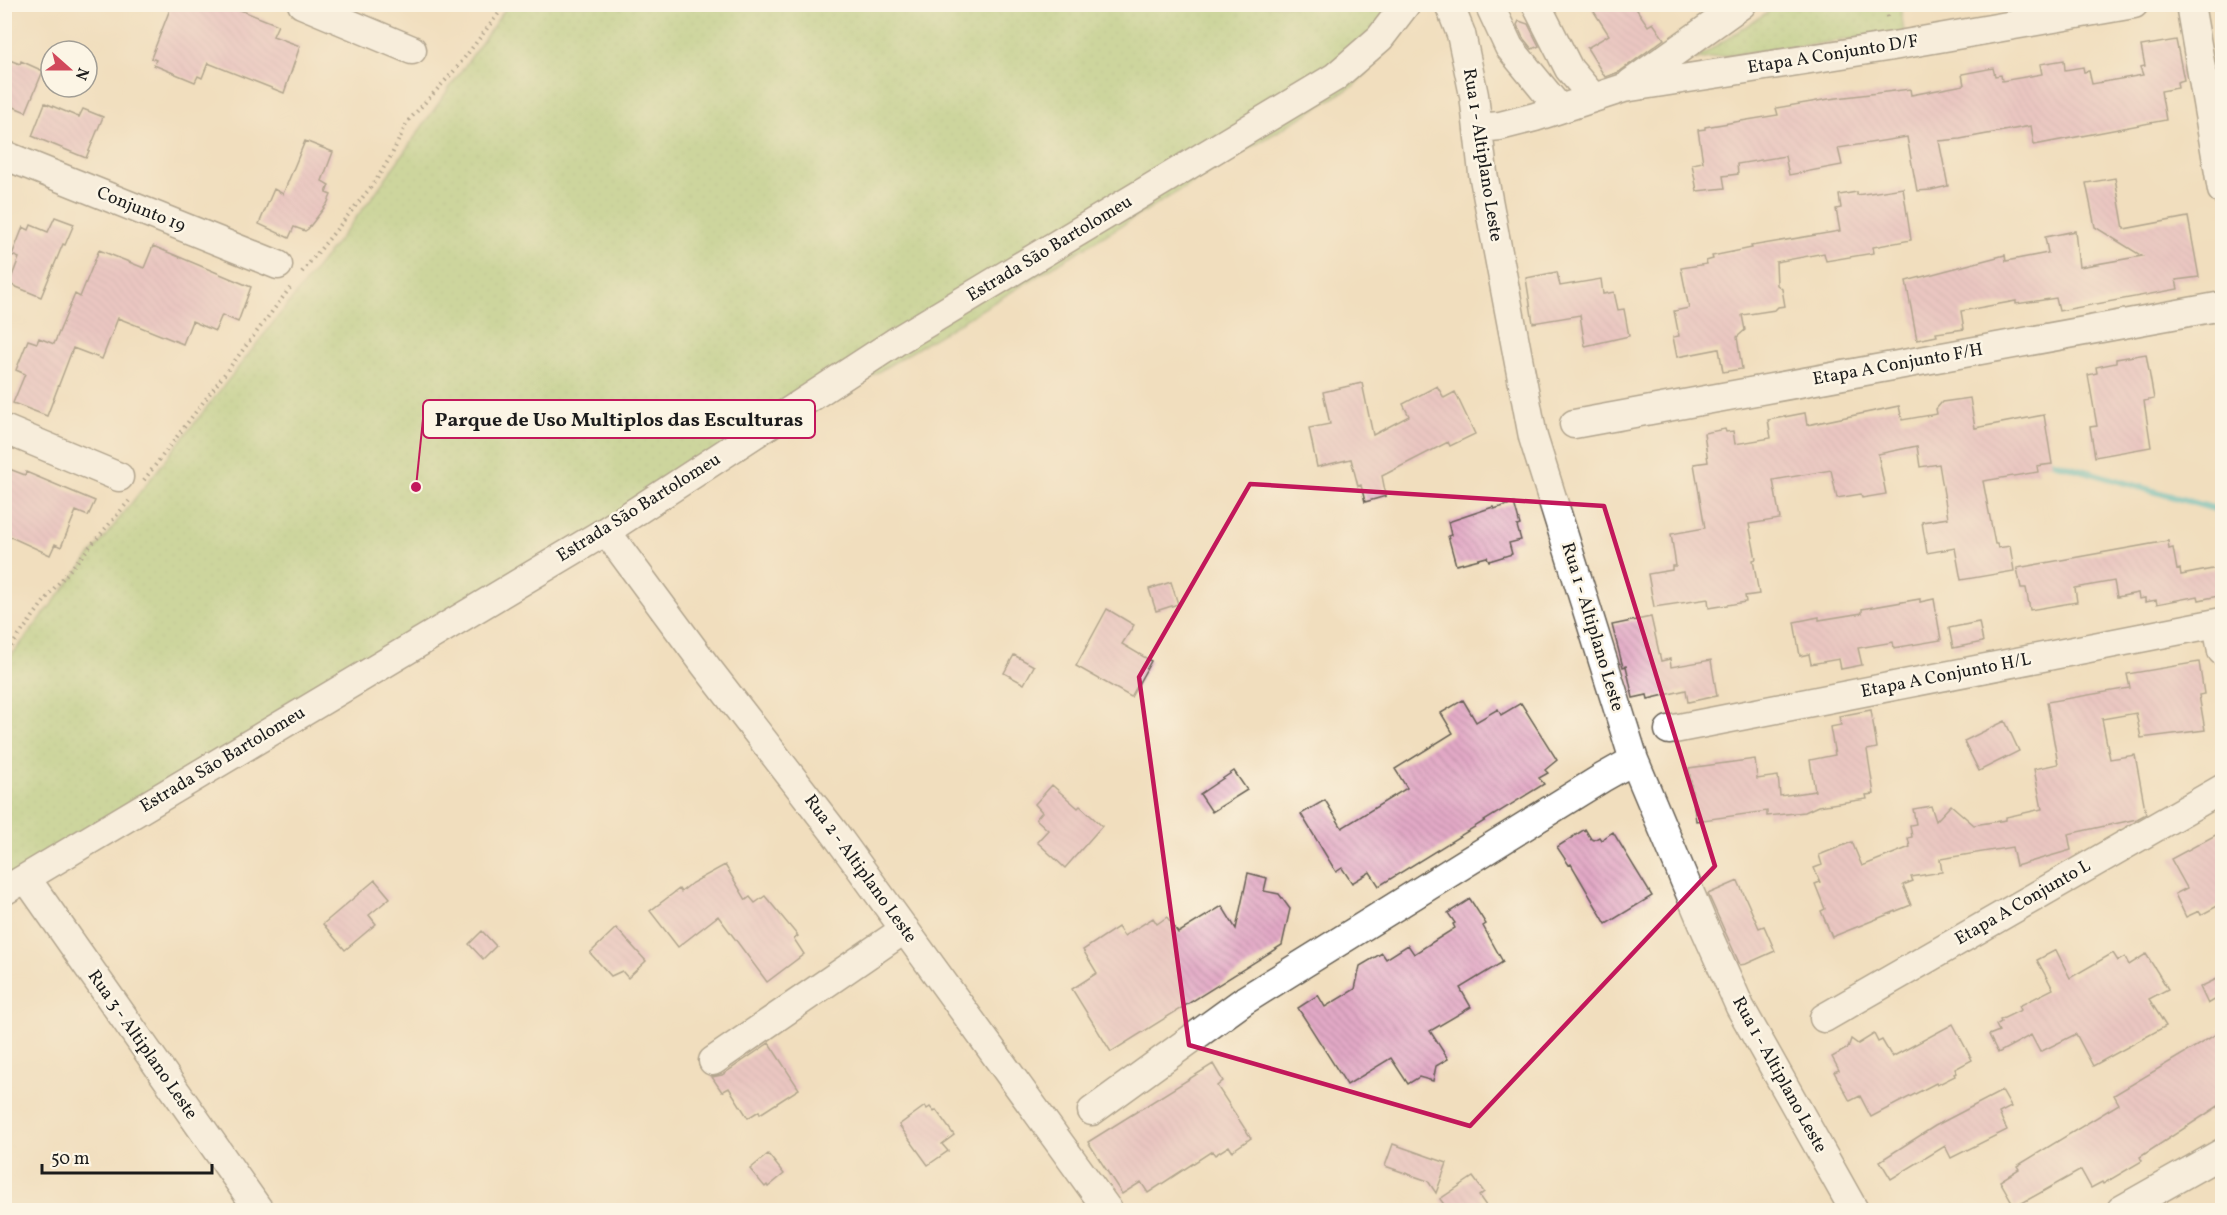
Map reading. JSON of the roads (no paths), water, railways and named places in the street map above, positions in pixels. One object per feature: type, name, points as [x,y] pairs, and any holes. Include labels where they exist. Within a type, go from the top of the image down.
[{"type":"street","points":[[302,4],[412,50]]},
{"type":"street","name":"Estrada São Bartolomeu","points":[[15,884],[606,531],[900,339],[1335,77],[1380,38],[1406,4]]},
{"type":"street","name":"Rua 1 - Altiplano Leste","points":[[1449,4],[1461,33],[1474,95],[1483,173],[1533,437],[1634,760],[1740,1007],[1854,1210]]},
{"type":"street","points":[[1489,4],[1509,47],[1547,113]]},
{"type":"street","points":[[1536,4],[1569,69],[1593,97]]},
{"type":"street","points":[[1624,88],[1742,4]]},
{"type":"street","name":"Etapa A Conjunto D/F","points":[[1479,128],[1500,126],[1624,88],[1893,46],[2134,4]]},
{"type":"street","points":[[2190,4],[2223,190]]},
{"type":"street","name":"Conjunto 19","points":[[4,155],[278,265]]},
{"type":"street","name":"Etapa A Conjunto F/H","points":[[1574,424],[2223,306]]},
{"type":"street","points":[[4,429],[130,488]]},
{"type":"street","name":"Rua 2 - Altiplano Leste","points":[[606,531],[834,832],[1108,1210]]},
{"type":"street","points":[[2220,623],[2223,651]]},
{"type":"street","name":"Etapa A Conjunto H/L","points":[[1669,730],[2220,623]]},
{"type":"street","points":[[1092,1111],[1245,1000],[1634,760]]},
{"type":"street","name":"Etapa A Conjunto L","points":[[1824,1018],[2223,789]]},
{"type":"street","name":"Rua 3 - Altiplano Leste","points":[[15,884],[259,1210]]},
{"type":"street","points":[[713,1061],[905,929]]},
{"type":"street","points":[[2121,1210],[2223,1153]]},
{"type":"waterway","points":[[2043,459],[2222,511]]},
{"type":"place","name":"Parque de Uso Multiplos das Esculturas","points":[[416,487]]}]
